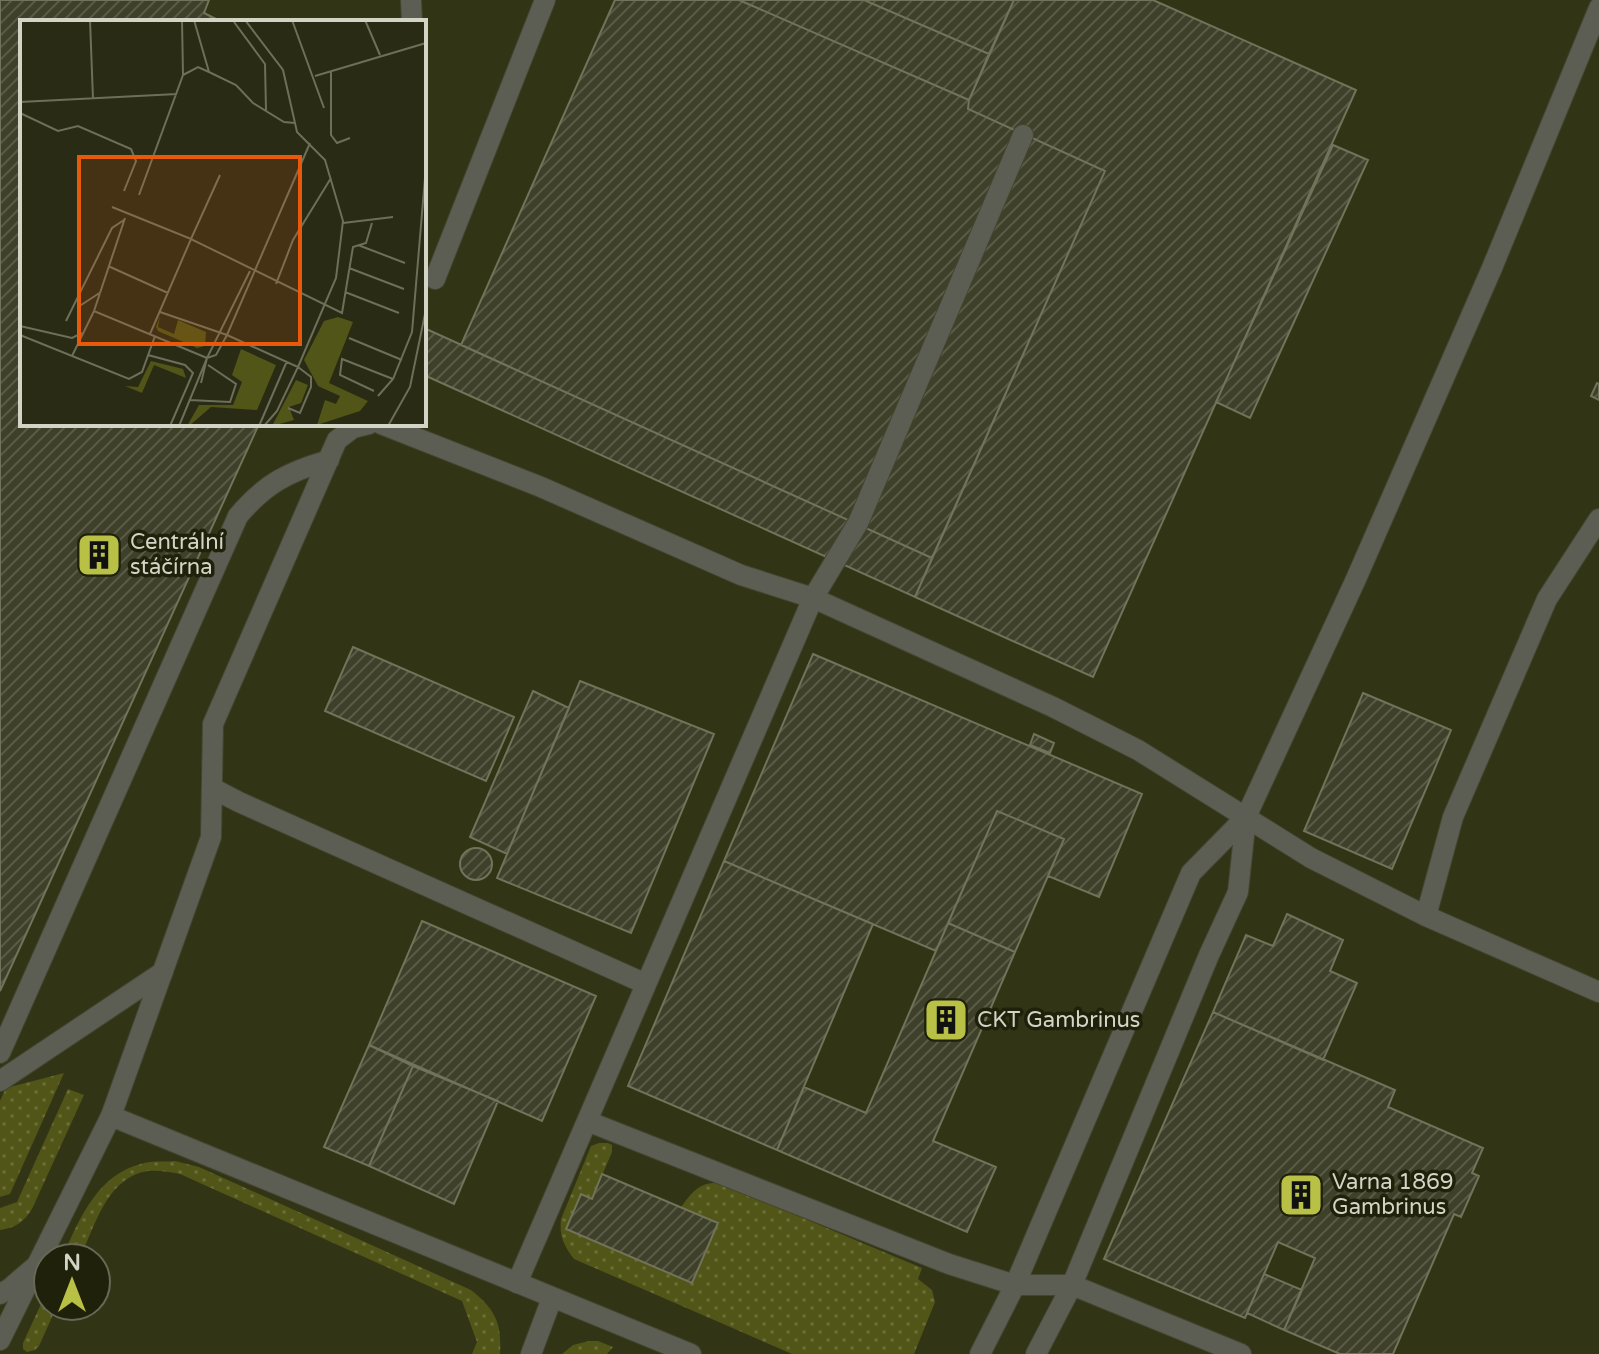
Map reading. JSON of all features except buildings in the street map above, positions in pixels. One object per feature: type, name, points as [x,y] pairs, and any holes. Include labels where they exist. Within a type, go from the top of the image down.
[{"type":"street","points":[[411,0],[412,20]]},
{"type":"street","points":[[435,279],[545,0]]},
{"type":"street","points":[[1036,1354],[1072,1285],[1238,892],[1246,817],[1356,579],[1492,268],[1599,8]]},
{"type":"street","points":[[517,1283],[813,598],[858,523],[1023,135]]},
{"type":"street","points":[[48,1242],[111,1116],[211,837],[213,724],[337,440],[361,426]]},
{"type":"street","points":[[386,426],[541,487],[741,575],[813,598],[1053,707],[1124,743],[1311,858],[1426,916],[1599,992]]},
{"type":"street","points":[[0,1053],[238,516],[274,481],[300,468],[329,460]]},
{"type":"street","points":[[1426,916],[1453,817],[1540,614],[1599,519]]},
{"type":"street","points":[[212,788],[646,984]]},
{"type":"street","points":[[980,1354],[1015,1285],[1191,873],[1246,817]]},
{"type":"street","points":[[0,1081],[163,972]]},
{"type":"street","points":[[111,1116],[691,1354]]},
{"type":"street","points":[[587,1121],[949,1264],[1015,1285],[1072,1285],[1241,1354]]},
{"type":"street","points":[[0,1294],[32,1269]]},
{"type":"street","points":[[0,1340],[32,1275]]},
{"type":"street","points":[[531,1354],[552,1298]]},
{"type":"shaded area","points":[[0,0],[1599,0],[1599,1354],[0,1354]]},
{"type":"green space","points":[[64,1073],[10,1194],[0,1197],[0,1101],[6,1088]]},
{"type":"green space","points":[[68,1089],[84,1095],[32,1209],[19,1224],[0,1230],[0,1208],[17,1202]]},
{"type":"green space","points":[[599,1143],[612,1145],[612,1152],[592,1199],[581,1194],[567,1229],[692,1283],[717,1224],[681,1207],[703,1185],[722,1184],[922,1268],[918,1279],[932,1290],[935,1302],[914,1354],[792,1354],[574,1259],[563,1240],[561,1219],[591,1146]]},
{"type":"green space","points":[[175,1161],[199,1167],[471,1290],[495,1318],[500,1334],[500,1354],[472,1354],[477,1342],[462,1301],[180,1174],[148,1171],[134,1175],[112,1193],[87,1242],[70,1242],[85,1211],[105,1185],[117,1174],[150,1162]]},
{"type":"green space","points":[[33,1322],[50,1322],[35,1350],[27,1352],[23,1349]]},
{"type":"green space","points":[[589,1341],[613,1347],[607,1354],[562,1354],[573,1345]]},
{"type":"place","name":"Centrální stáčírna","points":[[99,555]]},
{"type":"place","name":"CKT Gambrinus","points":[[946,1020]]},
{"type":"place","name":"Varna 1869 Gambrinus","points":[[1301,1195]]}]
